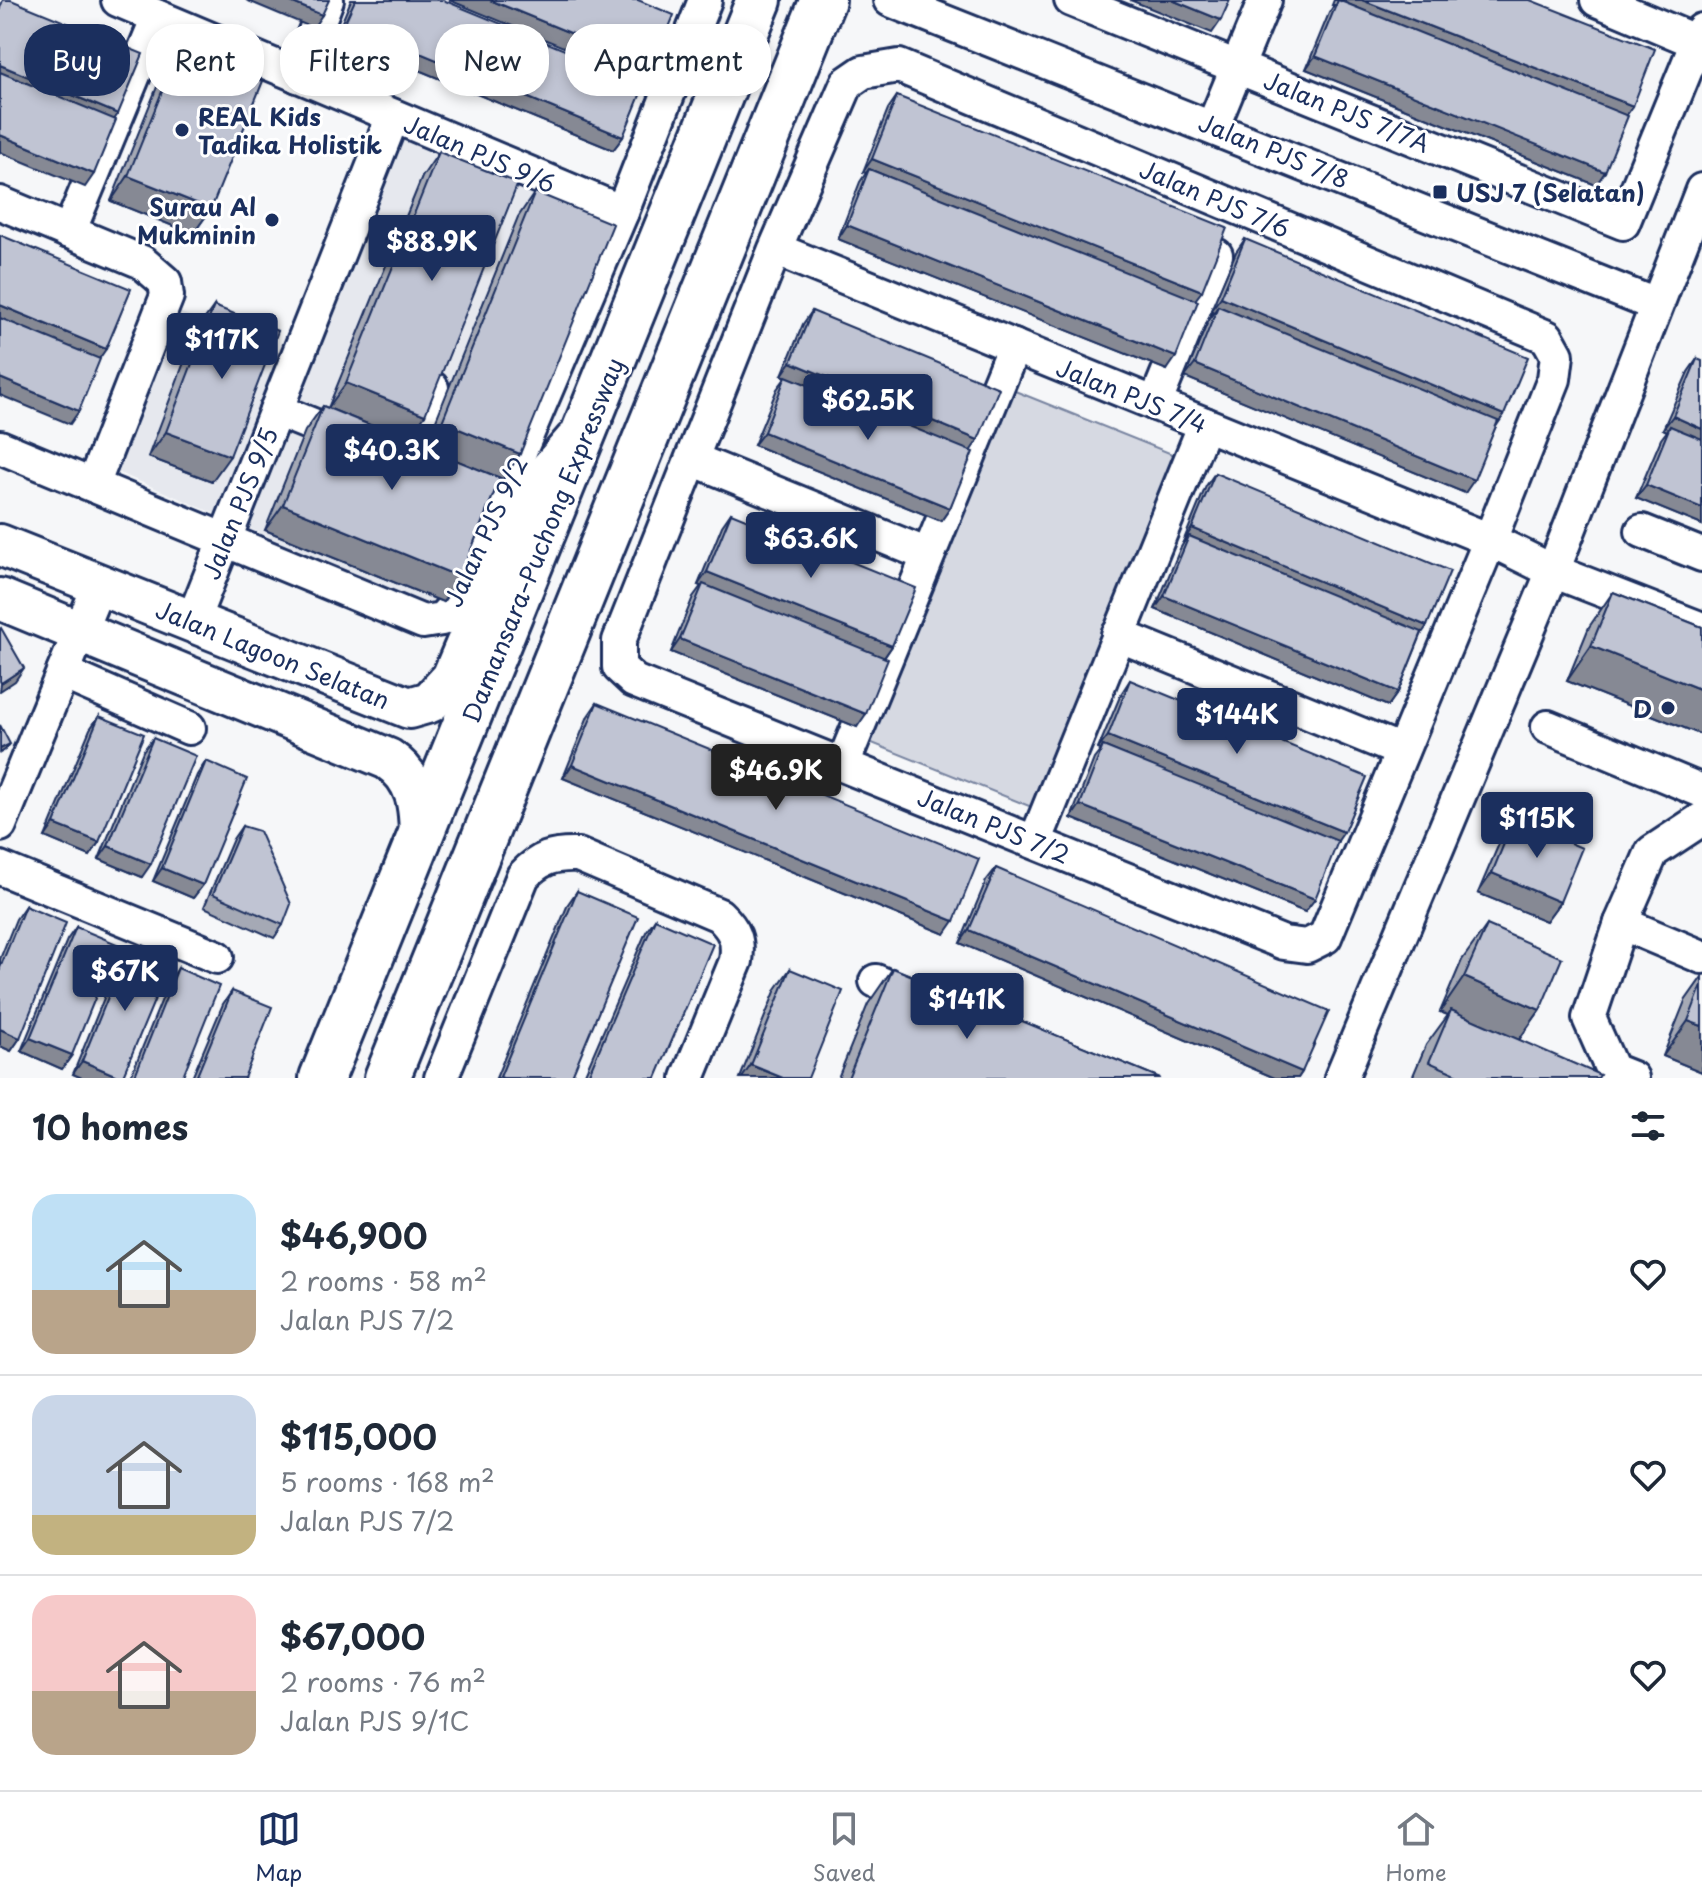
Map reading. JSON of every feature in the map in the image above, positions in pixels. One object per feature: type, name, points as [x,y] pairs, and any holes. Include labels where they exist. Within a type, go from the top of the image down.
[{"type":"highway","name":"Damansara–Puchong Expressway","points":[[322,1078],[759,0]]},
{"type":"highway","points":[[387,1078],[823,0]]},
{"type":"main road","name":"Jalan Lagoon Selatan","points":[[0,545],[409,708],[430,702],[452,678],[531,492],[587,429]]},
{"type":"main road","points":[[0,599],[388,759],[402,769],[415,789],[420,811],[420,841]]},
{"type":"street","name":"Jalan PJS 9/6","points":[[118,0],[280,68]]},
{"type":"street","points":[[318,24],[327,0]]},
{"type":"street","name":"Jalan PJS 9/2","points":[[0,447],[423,622],[442,619],[454,606],[488,495],[622,212],[705,0]]},
{"type":"street","name":"Jalan PJS 7/8","points":[[890,0],[1213,126],[1656,305]]},
{"type":"street","name":"Jalan PJS 7/7A","points":[[1071,0],[1623,223],[1700,36]]},
{"type":"street","points":[[1213,126],[1265,0]]},
{"type":"street","points":[[1597,0],[1700,36]]},
{"type":"street","points":[[69,232],[158,17]]},
{"type":"street","name":"Jalan PJS 7/6","points":[[775,249],[847,83],[863,72],[899,66],[1547,337],[1557,355],[1554,379],[1490,540]]},
{"type":"street","name":"Jalan PJS 9/6","points":[[346,96],[393,116],[513,184],[622,212]]},
{"type":"street","name":"Jalan PJS 9/5","points":[[192,622],[393,116]]},
{"type":"street","points":[[1341,1078],[1553,571],[1702,190]]},
{"type":"street","points":[[0,203],[155,270],[165,282],[167,296],[93,485]]},
{"type":"street","points":[[1155,404],[1235,207]]},
{"type":"street","name":"Jalan PJS 7/4","points":[[775,249],[1490,540]]},
{"type":"street","name":"Jalan PJS 7/2","points":[[775,249],[619,641],[619,667],[634,681],[1284,943],[1307,946],[1325,937],[1490,540]]},
{"type":"street","points":[[843,764],[1014,346]]},
{"type":"street","points":[[276,410],[417,467],[443,359]]},
{"type":"street","points":[[1035,842],[1205,424]]},
{"type":"street","points":[[692,459],[928,555]]},
{"type":"street","points":[[1642,531],[1702,555]]},
{"type":"street","points":[[1490,540],[1553,571],[1702,629]]},
{"type":"street","points":[[0,825],[99,585]]},
{"type":"street","points":[[1118,635],[1402,751]]},
{"type":"street","points":[[63,673],[189,728]]},
{"type":"street","points":[[1548,727],[1702,791]]},
{"type":"street","points":[[1617,1075],[1589,1018],[1621,923],[1652,852],[1702,819]]},
{"type":"street","points":[[441,1078],[523,876],[536,863],[555,854],[578,855],[719,915],[732,928],[739,943],[736,961],[688,1078]]},
{"type":"street","points":[[0,868],[217,957]]},
{"type":"street","points":[[1621,923],[1702,957]]},
{"type":"street","points":[[876,981],[948,1013]]},
{"type":"shaded area","points":[[406,128],[635,224],[462,619],[115,471],[177,311],[313,366]]},
{"type":"shaded area","points":[[1010,389],[1182,458],[1039,810],[867,741]]},
{"type":"building","points":[[3,0],[11,0],[70,24],[24,24],[24,75],[0,65],[0,8]]},
{"type":"building","points":[[286,0],[329,0],[322,15]]},
{"type":"building","points":[[355,0],[443,0],[501,24],[435,24],[435,59],[419,53],[419,24],[345,22]]},
{"type":"building","points":[[490,0],[638,0],[674,15],[670,24],[565,24],[565,31]]},
{"type":"building","points":[[1172,0],[1230,0],[1221,20]]},
{"type":"building","points":[[1338,0],[1628,116],[1605,172],[1315,56]]},
{"type":"building","points":[[1362,0],[1530,0],[1655,49],[1633,106]]},
{"type":"building","points":[[549,44],[565,50],[565,96],[640,96],[623,137],[524,96],[549,96]]},
{"type":"building","points":[[130,49],[143,54],[130,85]]},
{"type":"building","points":[[0,72],[24,82],[24,96],[58,96],[116,120],[94,174],[0,135]]},
{"type":"building","points":[[75,96],[126,96],[118,114]]},
{"type":"building","points":[[160,96],[257,96],[211,209],[128,176]]},
{"type":"building","points":[[897,96],[1227,228],[1202,291],[872,159]]},
{"type":"building","points":[[439,152],[518,183],[425,415],[346,383]]},
{"type":"building","points":[[869,169],[1198,301],[1176,357],[847,225]]},
{"type":"building","points":[[535,192],[613,224],[520,454],[442,422]]},
{"type":"building","points":[[0,235],[131,289],[106,349],[0,305]]},
{"type":"building","points":[[1245,239],[1528,357],[1504,415],[1221,297]]},
{"type":"building","points":[[214,306],[278,331],[230,456],[166,432]]},
{"type":"building","points":[[1218,306],[1498,421],[1474,480],[1195,364]]},
{"type":"building","points":[[812,311],[999,388],[978,440],[791,362]]},
{"type":"building","points":[[0,318],[100,359],[79,411],[0,378]]},
{"type":"building","points":[[1697,359],[1702,361],[1702,429],[1673,416]]},
{"type":"building","points":[[786,376],[973,452],[950,508],[764,432]]},
{"type":"building","points":[[323,406],[500,478],[460,577],[283,505]]},
{"type":"building","points":[[1670,426],[1702,439],[1702,508],[1646,485]]},
{"type":"building","points":[[1215,473],[1450,571],[1427,626],[1192,528]]},
{"type":"building","points":[[731,513],[916,588],[892,646],[707,572]]},
{"type":"building","points":[[1189,536],[1422,632],[1398,692],[1164,596]]},
{"type":"building","points":[[703,584],[888,659],[866,714],[680,639]]},
{"type":"building","points":[[1613,592],[1702,627],[1702,690],[1591,646]]},
{"type":"building","points":[[0,629],[24,668],[1,683]]},
{"type":"building","points":[[1130,680],[1367,777],[1344,832],[1108,736]]},
{"type":"building","points":[[597,703],[979,859],[954,921],[572,765]]},
{"type":"building","points":[[99,716],[144,734],[99,842],[54,824]]},
{"type":"building","points":[[0,725],[10,744],[0,749]]},
{"type":"building","points":[[153,738],[196,756],[151,864],[108,846]]},
{"type":"building","points":[[1103,746],[1338,841],[1315,899],[1080,805]]},
{"type":"building","points":[[206,761],[247,779],[203,885],[162,868]]},
{"type":"building","points":[[1514,819],[1582,848],[1560,902],[1492,873]]},
{"type":"building","points":[[242,826],[259,831],[291,904],[283,925],[213,894]]},
{"type":"building","points":[[996,868],[1329,1011],[1302,1072],[969,930]]},
{"type":"building","points":[[577,891],[638,917],[571,1078],[500,1077]]},
{"type":"building","points":[[25,906],[66,923],[20,1038],[0,1029],[0,968]]},
{"type":"building","points":[[655,919],[713,944],[656,1078],[587,1078]]},
{"type":"building","points":[[1487,925],[1562,958],[1540,1010],[1464,977]]},
{"type":"building","points":[[76,927],[117,944],[72,1055],[30,1038]]},
{"type":"building","points":[[128,948],[169,965],[122,1078],[82,1061]]},
{"type":"building","points":[[178,968],[219,986],[182,1078],[134,1078]]},
{"type":"building","points":[[893,968],[1160,1078],[848,1078]]},
{"type":"building","points":[[790,969],[843,991],[808,1078],[783,1078],[751,1065]]},
{"type":"building","points":[[1702,985],[1702,1026],[1688,1021]]},
{"type":"building","points":[[232,991],[272,1007],[244,1078],[196,1078]]},
{"type":"building","points":[[1451,1010],[1600,1075],[1598,1078],[1465,1078],[1429,1062]]},
{"type":"place","name":"REAL Kids Tadika Holistik","points":[[182,130]]},
{"type":"place","name":"USJ 7 (Selatan)","points":[[1440,192]]},
{"type":"place","name":"Surau Al Mukminin","points":[[272,220]]},
{"type":"place","name":"D","points":[[1668,708]]}]
